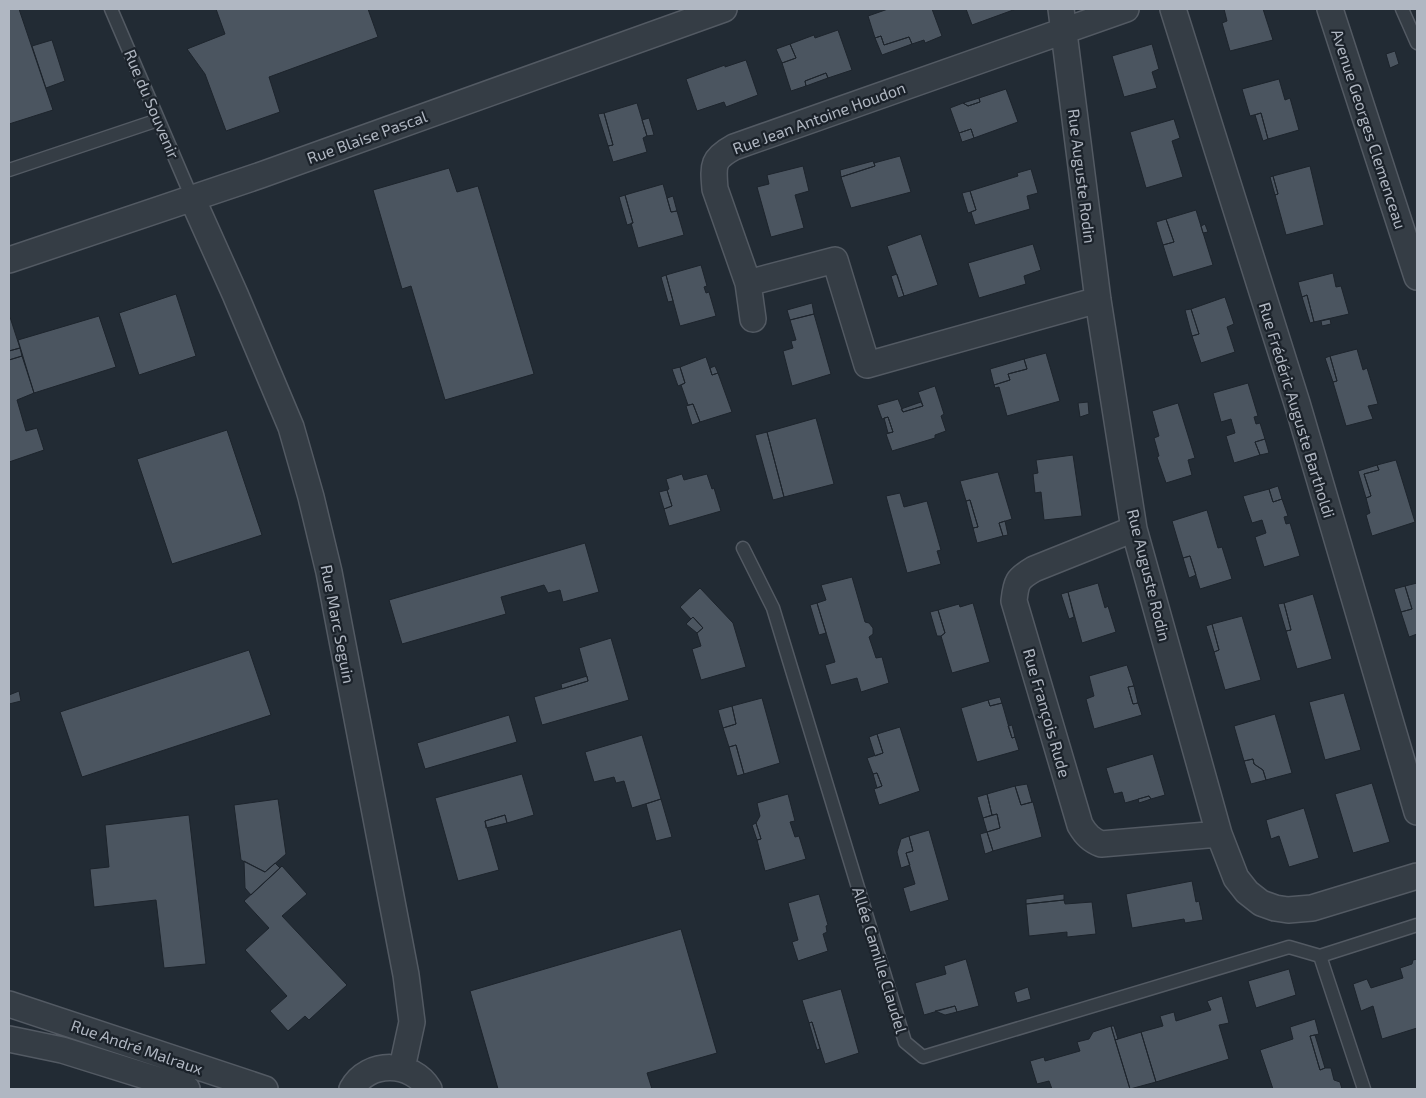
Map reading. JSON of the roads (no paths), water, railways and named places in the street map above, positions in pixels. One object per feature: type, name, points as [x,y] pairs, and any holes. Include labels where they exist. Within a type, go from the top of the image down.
[{"type":"street","name":"Rue Blaise Pascal","points":[[9,260],[270,172],[724,9]]},
{"type":"street","points":[[1062,20],[1126,9]]},
{"type":"street","name":"Rue Frédéric Auguste Bartholdi","points":[[1173,9],[1297,404],[1417,812]]},
{"type":"street","name":"Avenue Georges Clemenceau","points":[[1330,9],[1417,277]]},
{"type":"street","name":"Rue Jean Antoine Houdon","points":[[753,319],[748,283],[715,189],[715,163],[721,154],[734,147],[1062,20]]},
{"type":"street","name":"Rue Auguste Rodin","points":[[1062,20],[1098,300],[1134,529],[1220,834],[1236,878],[1247,892],[1261,903],[1288,910],[1312,908],[1417,876]]},
{"type":"street","name":"Rue Marc Seguin","points":[[192,198],[236,294],[291,427],[311,497],[329,572],[406,975],[412,1022],[402,1068]]},
{"type":"street","points":[[748,283],[835,260],[867,365],[1098,300]]},
{"type":"street","name":"Rue François Rude","points":[[1134,529],[1034,569],[1020,577],[1015,590],[1014,601],[1080,825],[1085,834],[1091,840],[1101,844],[1220,834]]},
{"type":"street","name":"Rue André Malraux","points":[[9,1004],[265,1089]]},
{"type":"street","name":"Rue André Malraux","points":[[9,1039],[62,1050],[188,1089]]},
{"type":"street","points":[[352,1089],[364,1075],[376,1069],[389,1066],[402,1068],[417,1075],[429,1089]]},
{"type":"lane","name":"Rue du Souvenir","points":[[111,9],[192,198]]},
{"type":"lane","points":[[1402,9],[1417,43]]},
{"type":"lane","points":[[9,170],[158,120]]},
{"type":"lane","name":"Allée Camille Claudel","points":[[743,548],[773,608],[905,1042],[923,1057],[1289,947],[1320,956]]},
{"type":"lane","points":[[1364,1089],[1320,956],[1417,925]]}]
